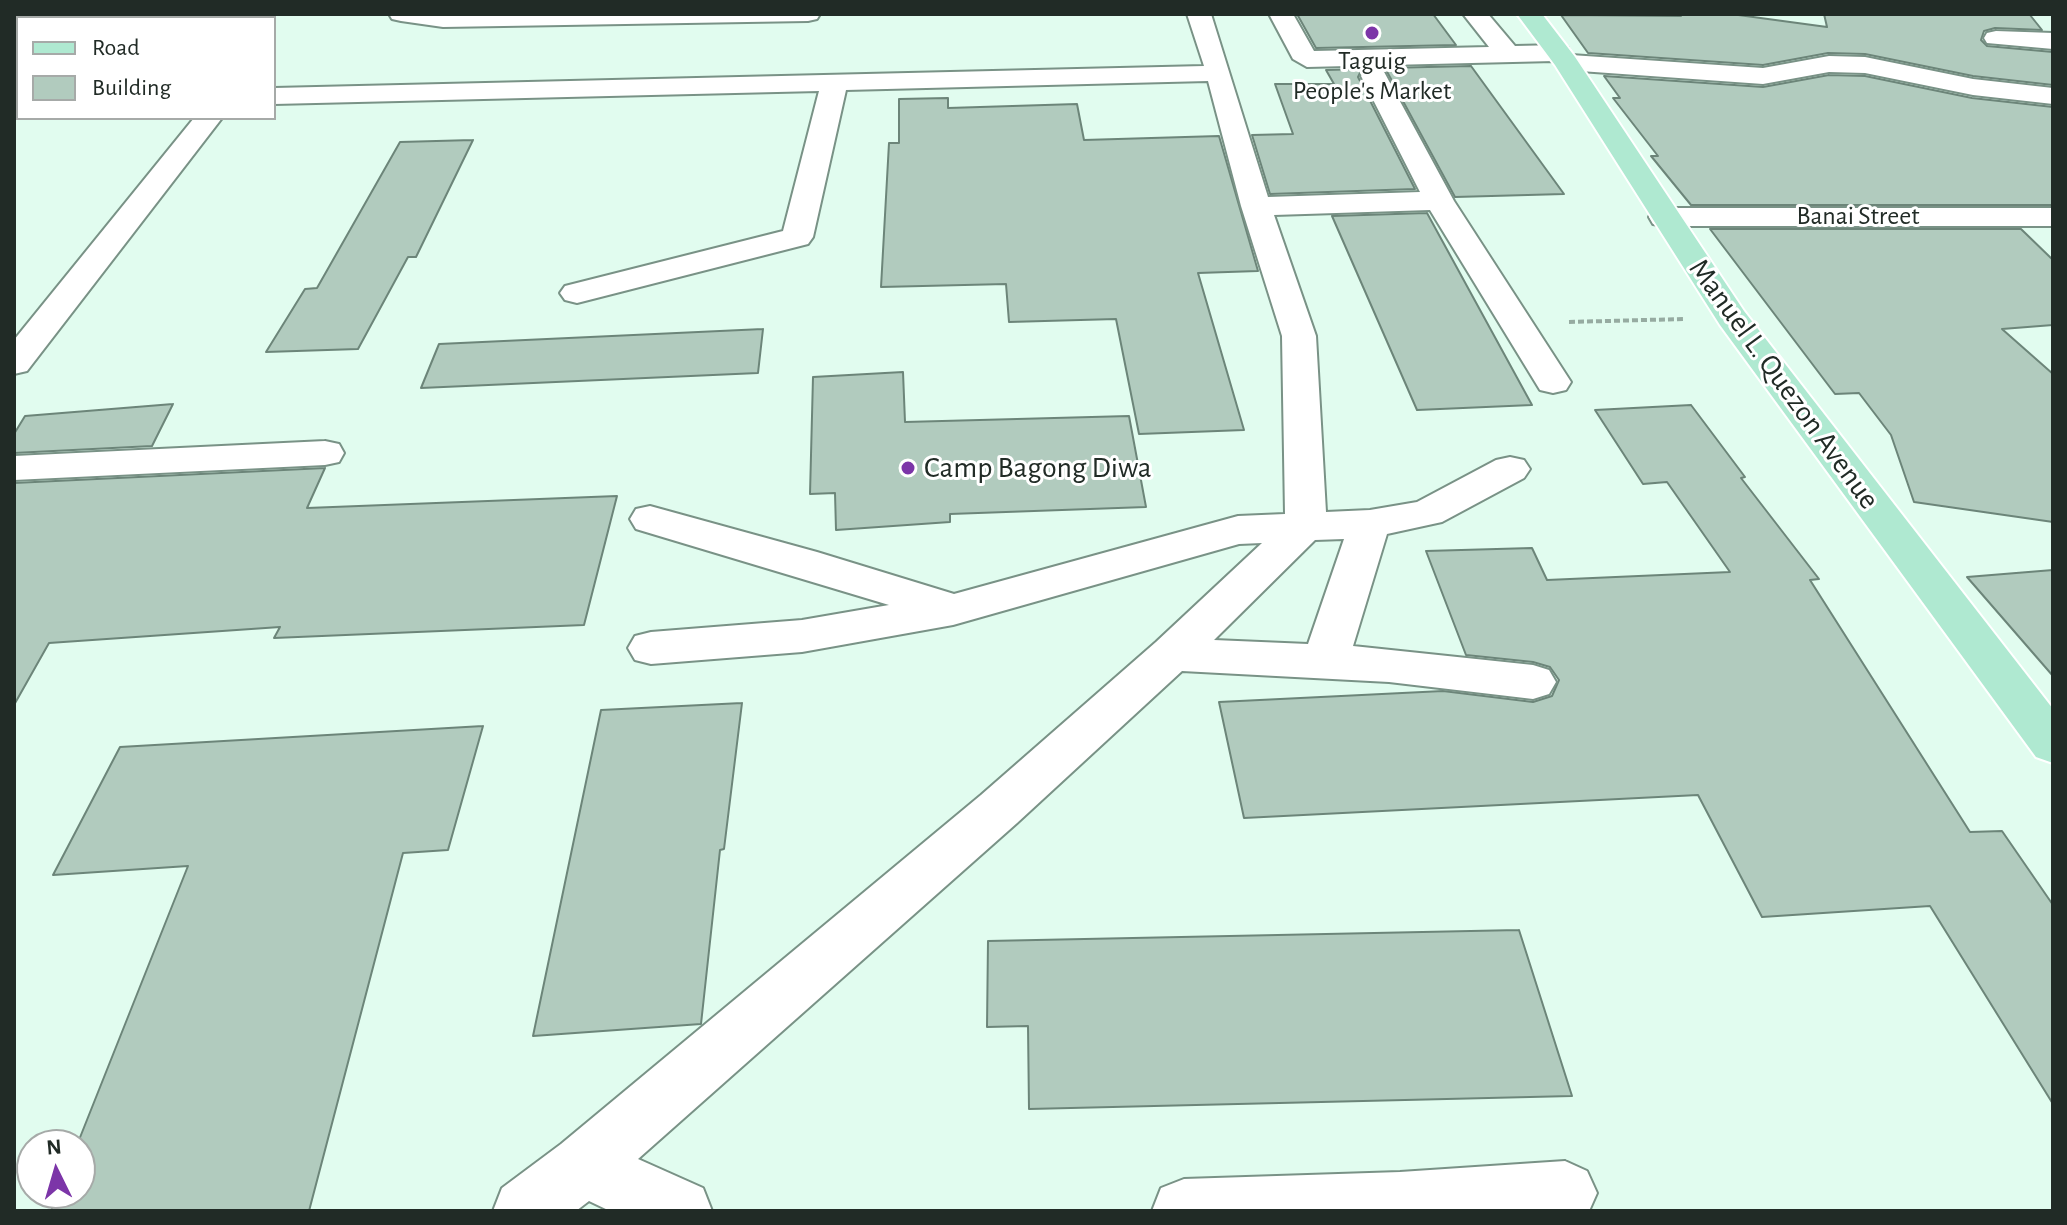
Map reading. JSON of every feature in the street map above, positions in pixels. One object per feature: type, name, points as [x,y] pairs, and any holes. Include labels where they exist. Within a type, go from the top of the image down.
[{"type":"main road","name":"Manuel L. Quezon Avenue","points":[[1529,14],[1563,57],[1732,318],[2053,744]]},
{"type":"street","points":[[401,14],[443,20],[808,14]]},
{"type":"street","points":[[525,1211],[583,1166],[999,809],[1172,654],[1306,525],[1299,336],[1256,206],[1199,14]]},
{"type":"street","points":[[1281,14],[1307,59],[1509,55],[1563,57],[1763,76],[1829,64],[1865,65],[1973,87],[2053,96]]},
{"type":"street","points":[[1475,14],[1509,55]]},
{"type":"street","points":[[1996,38],[2053,41]]},
{"type":"street","points":[[276,96],[1219,73]]},
{"type":"street","points":[[1374,76],[1439,201],[1553,382]]},
{"type":"street","points":[[577,293],[797,237],[831,103],[833,82]]},
{"type":"street","points":[[14,363],[206,120]]},
{"type":"street","points":[[1256,206],[1439,201]]},
{"type":"street","name":"Banai Street","points":[[1664,217],[2053,217]]},
{"type":"street","points":[[14,468],[325,453]]},
{"type":"street","points":[[651,648],[802,636],[953,610],[1238,530],[1370,524],[1428,513],[1510,469]]},
{"type":"street","points":[[650,519],[802,562],[953,610]]},
{"type":"street","points":[[1325,662],[1370,524]]},
{"type":"street","points":[[1172,654],[1389,665],[1533,682]]},
{"type":"street","points":[[583,1166],[680,1211]]},
{"type":"street","points":[[1184,1211],[1400,1204],[1565,1193]]},
{"type":"path","points":[[1517,323],[1647,320]]},
{"type":"building","name":"Taguig People's Market","points":[[1297,14],[1433,14],[1456,45],[1316,48]]},
{"type":"building","points":[[1731,14],[1827,27],[1824,14],[2030,15],[2042,30],[1995,28],[1984,31],[1981,40],[1987,46],[2053,52],[2053,85],[1973,76],[1865,54],[1828,53],[1763,65],[1588,53],[1561,15]]},
{"type":"building","points":[[1471,66],[1564,194],[1455,197],[1385,68]]},
{"type":"building","points":[[1362,69],[1358,77],[1415,189],[1270,194],[1252,135],[1293,134],[1275,84],[1334,84],[1326,70]]},
{"type":"building","points":[[1829,75],[1865,76],[1972,98],[2053,107],[2053,205],[1691,205],[1651,156],[1658,156],[1613,98],[1620,98],[1604,76],[1763,87]]},
{"type":"building","points":[[948,98],[948,108],[1077,104],[1084,140],[1219,136],[1258,271],[1198,273],[1244,430],[1139,434],[1116,319],[1009,322],[1006,284],[881,287],[889,143],[899,143],[899,99]]},
{"type":"building","points":[[473,140],[416,257],[408,257],[358,349],[266,352],[305,289],[317,288],[400,142]]},
{"type":"building","points":[[1427,213],[1532,405],[1417,410],[1332,216]]},
{"type":"building","points":[[1710,229],[2021,229],[2053,260],[2053,325],[2002,329],[2053,374],[2053,522],[1914,502],[1891,435],[1859,393],[1835,394]]},
{"type":"building","points":[[763,329],[758,373],[421,388],[439,344]]},
{"type":"building","points":[[903,372],[905,422],[1129,416],[1146,507],[950,514],[950,522],[836,530],[835,493],[810,494],[813,377]]},
{"type":"building","points":[[173,404],[152,446],[14,453],[14,434],[25,416]]},
{"type":"building","points":[[1691,405],[1745,477],[1741,478],[1819,579],[1810,580],[1970,832],[2002,831],[2053,905],[2053,1104],[1930,906],[1762,917],[1698,795],[1244,818],[1219,702],[1443,691],[1533,702],[1552,696],[1559,680],[1550,667],[1533,662],[1466,655],[1426,551],[1532,548],[1547,580],[1730,572],[1667,482],[1643,484],[1595,410]]},
{"type":"building","points":[[325,468],[307,508],[617,496],[584,625],[274,638],[280,627],[49,643],[14,705],[14,483]]},
{"type":"building","points":[[2053,570],[2053,676],[1967,577]]},
{"type":"building","points":[[742,703],[724,849],[720,850],[701,1024],[533,1036],[601,710]]},
{"type":"building","points":[[483,726],[448,850],[403,853],[309,1211],[51,1211],[96,1209],[96,1129],[83,1129],[188,866],[53,875],[120,747]]},
{"type":"building","points":[[1519,930],[1572,1096],[1029,1109],[1028,1026],[987,1027],[988,941]]},
{"type":"place","name":"Taguig People's Market","points":[[1372,33]]},
{"type":"place","name":"Camp Bagong Diwa","points":[[908,468]]}]
